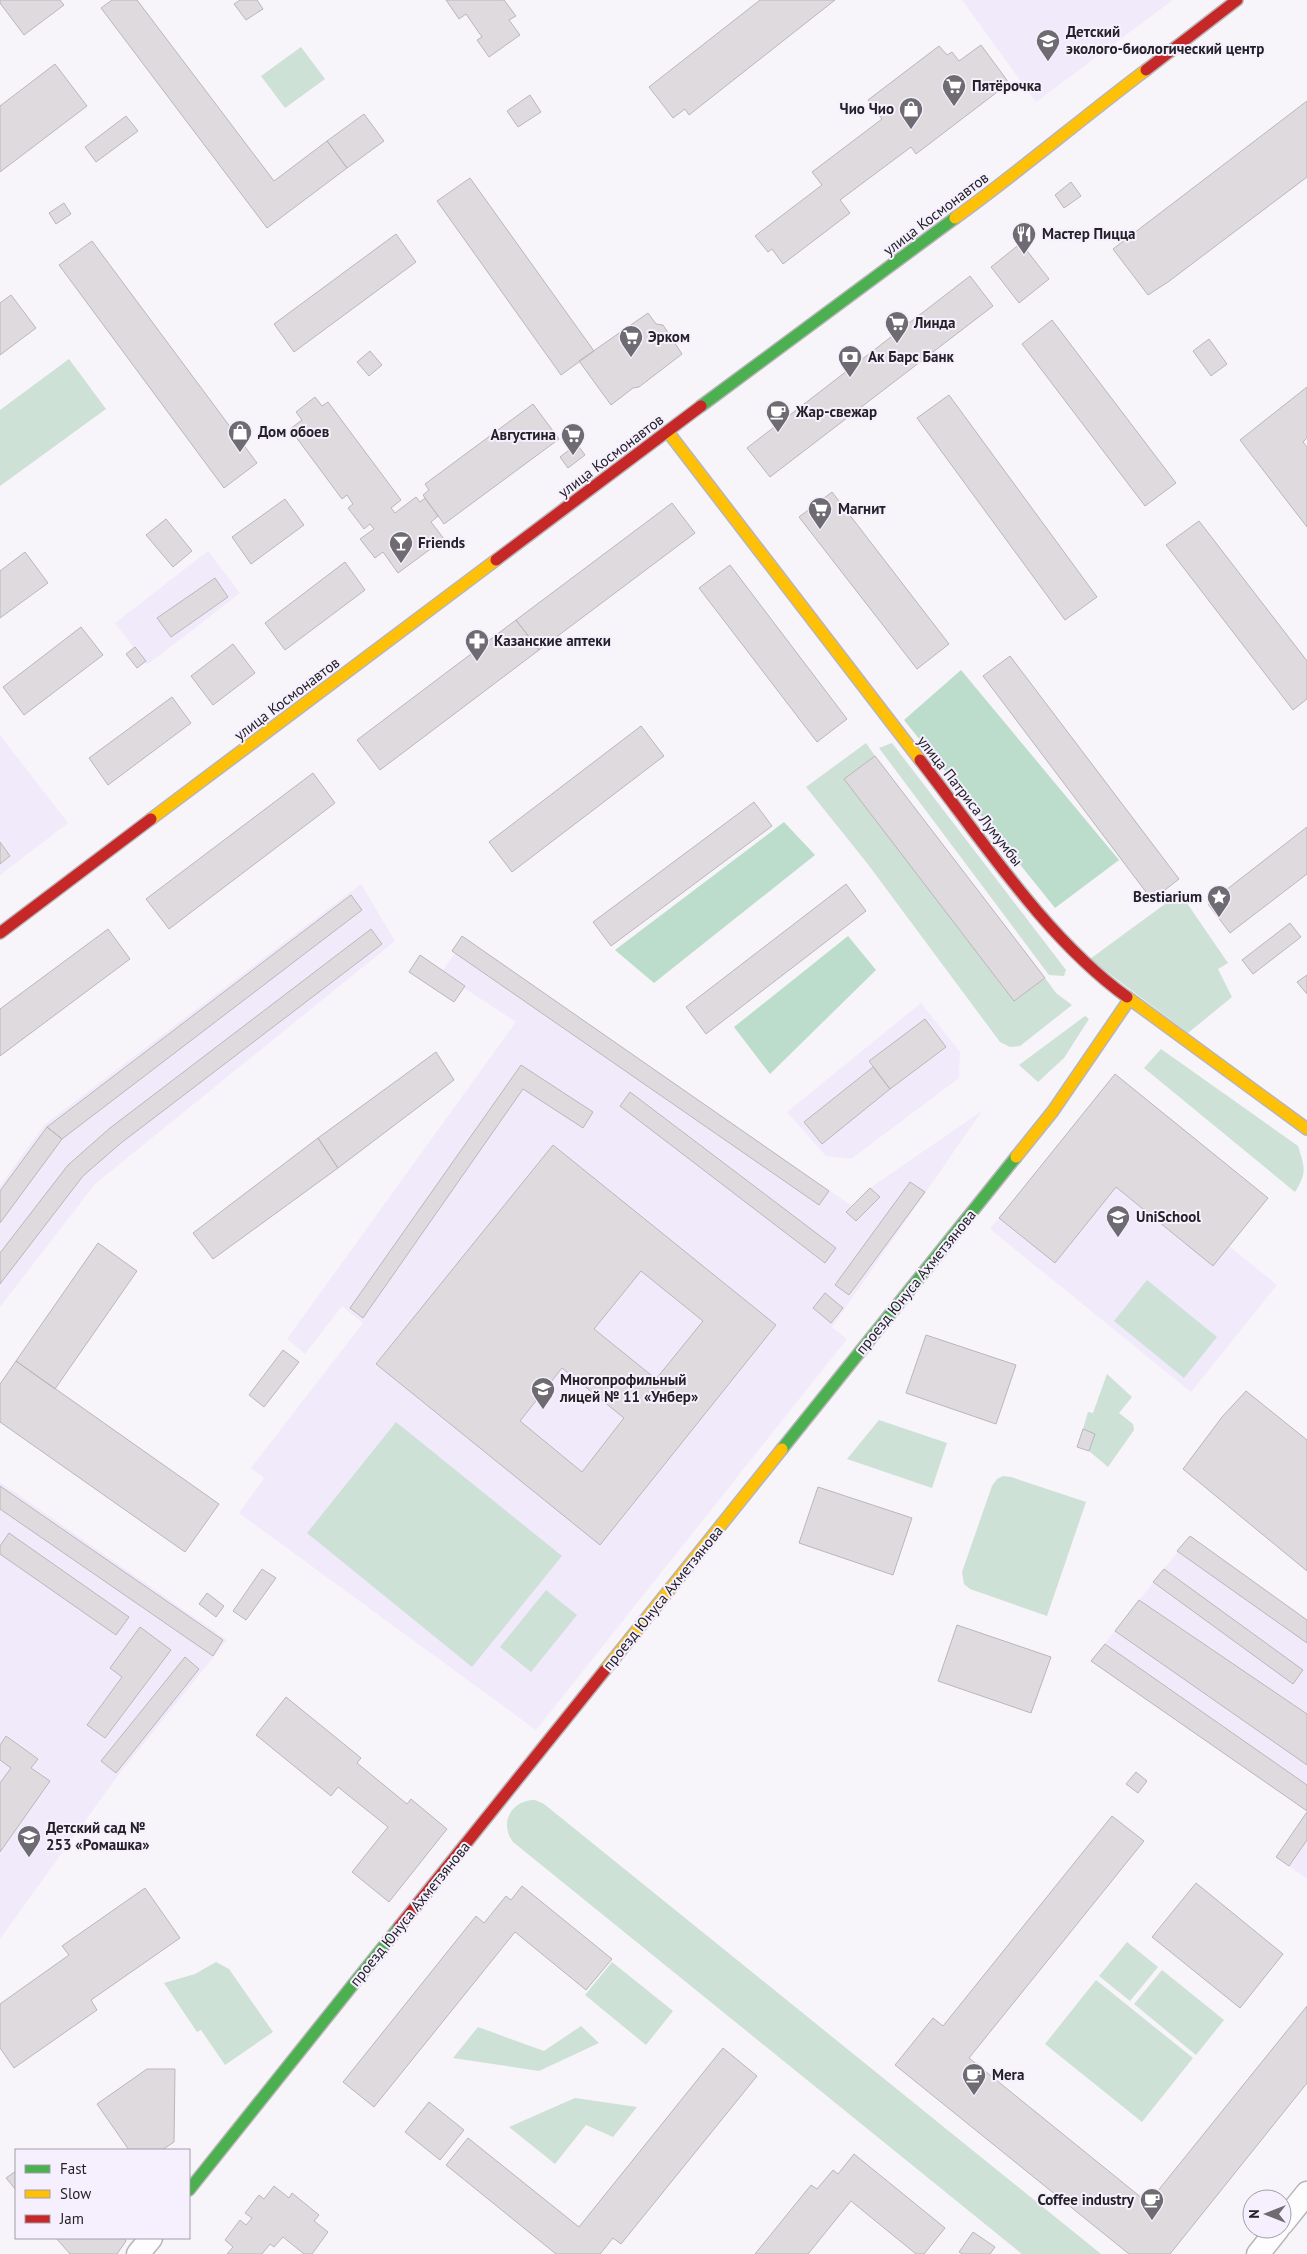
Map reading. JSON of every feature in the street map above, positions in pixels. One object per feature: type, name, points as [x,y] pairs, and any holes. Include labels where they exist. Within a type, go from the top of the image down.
[{"type":"street","name":"улица Космонавтов","points":[[0,933],[1014,174],[1073,125],[1238,0]]},
{"type":"street","name":"улица Патриса Лумумбы","points":[[668,432],[1038,912],[1080,958],[1129,1000],[1307,1129]]},
{"type":"street","name":"проезд Юнуса Ахметзянова","points":[[190,2189],[1053,1111],[1129,1000]]},
{"type":"street","points":[[1292,2212],[1307,2193]]},
{"type":"street","points":[[138,2254],[150,2239]]},
{"type":"street","points":[[1258,2254],[1270,2239]]},
{"type":"shaded area","name":"Детский эколого-биологический центр","points":[[962,0],[1173,0],[1036,102]]},
{"type":"shaded area","points":[[208,551],[240,593],[147,665],[115,623]]},
{"type":"shaded area","points":[[0,735],[68,823],[0,875]]},
{"type":"shaded area","points":[[361,884],[395,941],[95,1184],[0,1307],[0,1186],[44,1125]]},
{"type":"shaded area","name":"Многопрофильный лицей № 11 «Унбер»","points":[[462,936],[852,1206],[870,1188],[982,1111],[832,1327],[847,1339],[536,1730],[239,1513],[264,1478],[251,1468],[363,1323],[342,1306],[305,1354],[287,1339],[516,1022],[464,988],[454,1002],[409,972],[420,955],[443,970],[455,953]]},
{"type":"shaded area","points":[[921,1003],[960,1052],[959,1078],[851,1159],[826,1156],[787,1112]]},
{"type":"shaded area","name":"UniSchool","points":[[1115,1074],[1268,1198],[1229,1246],[1277,1285],[1191,1392],[990,1229]]},
{"type":"shaded area","points":[[0,1482],[227,1640],[116,1778],[0,1939]]},
{"type":"shaded area","points":[[1190,1536],[1307,1620],[1307,1811],[1091,1661]]},
{"type":"shaded area","points":[[1307,1812],[1307,1879],[1276,1857]]},
{"type":"green space","points":[[301,47],[325,79],[285,108],[261,76]]},
{"type":"green space","points":[[69,359],[106,409],[0,486],[0,410]]},
{"type":"green space","points":[[961,670],[1119,860],[1055,908],[904,720]]},
{"type":"green space","points":[[866,743],[875,756],[845,779],[1014,1001],[1045,978],[1056,993],[1072,1005],[1020,1046],[1010,1047],[1000,1042],[867,863],[806,787]]},
{"type":"green space","points":[[892,743],[1066,970],[1064,976],[1049,975],[879,748]]},
{"type":"green space","points":[[784,822],[815,855],[654,983],[615,950]]},
{"type":"green space","points":[[1180,893],[1228,963],[1218,969],[1232,997],[1188,1033],[1090,959]]},
{"type":"green space","points":[[848,936],[876,970],[770,1074],[734,1027]]},
{"type":"green space","points":[[1085,1016],[1089,1019],[1064,1058],[1038,1082],[1019,1065]]},
{"type":"green space","points":[[1161,1049],[1298,1146],[1304,1170],[1302,1180],[1295,1192],[1144,1068]]},
{"type":"green space","points":[[1147,1280],[1217,1337],[1184,1378],[1114,1321]]},
{"type":"green space","points":[[1107,1374],[1132,1397],[1119,1413],[1133,1424],[1134,1430],[1108,1467],[1089,1451],[1094,1434],[1083,1429],[1088,1412],[1093,1413]]},
{"type":"green space","points":[[879,1420],[947,1443],[932,1488],[847,1459]]},
{"type":"green space","points":[[396,1422],[562,1556],[472,1667],[307,1533]]},
{"type":"green space","points":[[1003,1476],[1086,1502],[1047,1616],[970,1589],[964,1584],[962,1572],[992,1486],[997,1479]]},
{"type":"green space","points":[[546,1590],[577,1615],[531,1672],[500,1647]]},
{"type":"green space","points":[[535,1800],[544,1804],[1101,2254],[1022,2254],[513,1842],[507,1827],[507,1820],[510,1814],[519,1804]]},
{"type":"green space","points":[[1127,1942],[1158,1967],[1130,2001],[1099,1976]]},
{"type":"green space","points":[[216,1962],[229,1969],[273,2032],[225,2065],[201,2030],[197,2032],[164,1983],[195,1974]]},
{"type":"green space","points":[[612,1962],[673,2011],[646,2045],[585,1995]]},
{"type":"green space","points":[[1162,1970],[1224,2020],[1196,2055],[1134,2004]]},
{"type":"green space","points":[[1096,1980],[1193,2058],[1142,2122],[1045,2044]]},
{"type":"green space","points":[[581,2026],[599,2043],[539,2071],[453,2058],[478,2027],[544,2051]]},
{"type":"green space","points":[[575,2098],[637,2107],[613,2137],[586,2125],[555,2164],[509,2127]]},
{"type":"building","points":[[0,0],[60,0],[64,5],[24,35],[0,3]]},
{"type":"building","points":[[112,0],[137,0],[274,181],[327,141],[347,168],[267,228],[101,8]]},
{"type":"building","points":[[240,0],[257,0],[263,9],[246,20],[234,4]]},
{"type":"building","points":[[446,0],[504,0],[516,16],[509,20],[520,35],[489,57],[477,40],[482,37],[466,14],[459,19]]},
{"type":"building","points":[[760,0],[835,0],[689,115],[685,109],[673,118],[649,87]]},
{"type":"building","points":[[981,45],[1009,83],[916,154],[911,147],[840,200],[850,213],[783,264],[772,249],[768,252],[755,236],[822,185],[812,172],[882,119],[868,100],[939,46],[947,55],[952,52],[959,61]]},
{"type":"building","points":[[55,64],[87,106],[0,172],[0,106]]},
{"type":"building","points":[[530,95],[541,112],[518,127],[507,111]]},
{"type":"building","points":[[1307,101],[1307,177],[1148,295],[1113,249]]},
{"type":"building","points":[[364,114],[384,141],[347,168],[327,141]]},
{"type":"building","points":[[126,116],[138,131],[96,162],[85,147]]},
{"type":"building","points":[[470,178],[594,351],[561,375],[437,201]]},
{"type":"building","points":[[1071,182],[1081,196],[1064,208],[1055,195]]},
{"type":"building","points":[[64,203],[71,214],[56,224],[49,213]]},
{"type":"building","points":[[396,234],[416,262],[294,352],[274,324]]},
{"type":"building","points":[[92,241],[257,463],[224,488],[59,265]]},
{"type":"building","points":[[1021,243],[1049,279],[1019,303],[991,267]]},
{"type":"building","points":[[970,276],[993,306],[770,477],[747,448]]},
{"type":"building","points":[[11,295],[36,328],[0,355],[0,303]]},
{"type":"building","name":"Эрком","points":[[648,313],[656,324],[663,325],[682,354],[639,387],[633,388],[611,405],[579,361]]},
{"type":"building","points":[[1052,320],[1176,483],[1145,506],[1022,344]]},
{"type":"building","points":[[1209,339],[1227,364],[1211,376],[1193,351]]},
{"type":"building","points":[[370,351],[382,365],[369,376],[357,362]]},
{"type":"building","points":[[1307,387],[1307,438],[1303,442],[1307,447],[1307,527],[1240,440]]},
{"type":"building","points":[[949,395],[1097,597],[1065,620],[917,418]]},
{"type":"building","points":[[315,397],[322,406],[328,402],[401,500],[391,508],[395,513],[416,497],[420,502],[425,498],[438,516],[431,522],[444,539],[398,573],[383,552],[375,558],[360,539],[374,529],[370,524],[364,529],[348,508],[353,504],[347,495],[342,499],[290,429],[302,420],[296,412]]},
{"type":"building","points":[[533,404],[559,439],[444,524],[423,495],[429,490],[425,484]]},
{"type":"building","name":"Августина","points":[[577,444],[585,455],[568,468],[560,457]]},
{"type":"building","points":[[832,492],[949,644],[917,669],[799,517]]},
{"type":"building","points":[[285,499],[304,525],[251,564],[232,537]]},
{"type":"building","points":[[672,503],[695,533],[539,650],[516,620]]},
{"type":"building","points":[[166,519],[192,551],[173,567],[146,535]]},
{"type":"building","points":[[1199,521],[1307,661],[1307,699],[1293,710],[1166,545]]},
{"type":"building","points":[[25,552],[48,583],[0,618],[0,571]]},
{"type":"building","points":[[345,562],[365,590],[285,650],[265,623]]},
{"type":"building","points":[[730,565],[847,719],[817,742],[699,588]]},
{"type":"building","points":[[215,578],[228,597],[171,637],[157,618]]},
{"type":"building","points":[[516,620],[539,650],[380,770],[357,740]]},
{"type":"building","points":[[81,627],[103,655],[24,715],[3,687]]},
{"type":"building","points":[[233,644],[255,673],[213,705],[191,676]]},
{"type":"building","points":[[135,647],[146,661],[137,668],[126,654]]},
{"type":"building","points":[[1010,656],[1179,879],[1152,900],[983,676]]},
{"type":"building","points":[[172,697],[191,723],[108,785],[89,758]]},
{"type":"building","points":[[641,726],[664,756],[512,872],[489,842]]},
{"type":"building","points":[[875,756],[1045,978],[1014,1001],[844,779]]},
{"type":"building","points":[[313,773],[335,803],[169,929],[146,899]]},
{"type":"building","points":[[754,802],[772,826],[611,946],[593,922]]},
{"type":"building","points":[[1307,827],[1307,874],[1230,933],[1208,904]]},
{"type":"building","points":[[0,842],[10,856],[0,864]]},
{"type":"building","points":[[846,884],[866,911],[706,1034],[686,1007]]},
{"type":"building","points":[[351,895],[362,910],[62,1139],[47,1127]]},
{"type":"building","points":[[1290,923],[1301,937],[1253,974],[1242,960]]},
{"type":"building","points":[[108,929],[130,959],[0,1056],[0,1009]]},
{"type":"building","points":[[371,929],[382,944],[121,1143],[83,1176],[0,1284],[0,1253],[68,1165],[110,1128]]},
{"type":"building","points":[[462,936],[829,1191],[819,1205],[452,951]]},
{"type":"building","points":[[420,955],[465,986],[454,1002],[409,972]]},
{"type":"building","points":[[1307,975],[1307,994],[1297,982]]},
{"type":"building","points":[[925,1019],[946,1047],[890,1089],[869,1061]]},
{"type":"building","points":[[436,1052],[454,1080],[338,1168],[318,1138]]},
{"type":"building","points":[[521,1065],[593,1112],[583,1128],[523,1089],[363,1318],[350,1308]]},
{"type":"building","points":[[873,1067],[890,1089],[822,1144],[804,1122]]},
{"type":"building","points":[[1115,1074],[1268,1198],[1213,1266],[1116,1187],[1055,1263],[999,1218]]},
{"type":"building","points":[[630,1092],[836,1248],[825,1263],[620,1106]]},
{"type":"building","points":[[47,1127],[62,1139],[0,1223],[0,1191]]},
{"type":"building","points":[[318,1138],[338,1168],[213,1259],[193,1233]]},
{"type":"building","points":[[553,1145],[776,1325],[600,1545],[376,1364]],"holes":[[[641,1271],[703,1321],[656,1379],[594,1329]],[[562,1368],[624,1418],[582,1472],[520,1421]]]},
{"type":"building","points":[[910,1182],[925,1192],[849,1295],[835,1285]]},
{"type":"building","points":[[870,1188],[880,1197],[856,1221],[846,1212]]},
{"type":"building","points":[[98,1243],[137,1271],[55,1389],[16,1361]]},
{"type":"building","points":[[825,1293],[843,1308],[831,1323],[813,1308]]},
{"type":"building","points":[[926,1335],[1016,1365],[996,1424],[906,1393]]},
{"type":"building","points":[[283,1350],[299,1362],[264,1407],[249,1395]]},
{"type":"building","points":[[16,1361],[219,1504],[185,1552],[0,1422],[0,1384]]},
{"type":"building","points":[[1246,1391],[1307,1440],[1307,1571],[1183,1469],[1222,1417]]},
{"type":"building","points":[[1083,1429],[1095,1434],[1089,1451],[1077,1447]]},
{"type":"building","points":[[0,1486],[223,1640],[213,1656],[0,1509]]},
{"type":"building","points":[[818,1487],[912,1518],[893,1575],[799,1543]]},
{"type":"building","points":[[9,1533],[129,1617],[116,1635],[0,1554],[0,1546]]},
{"type":"building","points":[[1190,1536],[1307,1620],[1307,1643],[1177,1551]]},
{"type":"building","points":[[262,1569],[276,1578],[246,1620],[233,1611]]},
{"type":"building","points":[[1164,1569],[1303,1670],[1293,1684],[1153,1582]]},
{"type":"building","points":[[207,1593],[224,1606],[216,1617],[199,1604]]},
{"type":"building","points":[[1139,1600],[1307,1714],[1307,1765],[1115,1631]]},
{"type":"building","points":[[957,1625],[1051,1657],[1031,1713],[938,1681]]},
{"type":"building","points":[[140,1627],[171,1650],[105,1738],[87,1725],[122,1677],[110,1668]]},
{"type":"building","points":[[1105,1644],[1307,1785],[1307,1811],[1091,1661]]},
{"type":"building","points":[[185,1657],[199,1669],[116,1773],[101,1761]]},
{"type":"building","points":[[286,1697],[361,1758],[357,1763],[407,1804],[411,1799],[447,1829],[389,1902],[352,1872],[388,1827],[338,1787],[331,1796],[256,1735]]},
{"type":"building","points":[[6,1736],[38,1759],[31,1768],[50,1781],[0,1852],[0,1783],[11,1768],[0,1760],[0,1745]]},
{"type":"building","points":[[1136,1772],[1147,1781],[1138,1793],[1126,1784]]},
{"type":"building","points":[[1307,1812],[1307,1840],[1289,1866],[1276,1857]]},
{"type":"building","points":[[1112,1816],[1144,1841],[969,2058],[1148,2203],[1307,2006],[1307,2083],[1170,2254],[1129,2254],[895,2065],[933,2018],[943,2026]]},
{"type":"building","points":[[1196,1883],[1283,1954],[1240,2008],[1152,1937]]},
{"type":"building","points":[[522,1886],[612,1959],[586,1990],[515,1932],[374,2107],[343,2082],[476,1916],[484,1923],[506,1896],[511,1900]]},
{"type":"building","points":[[145,1888],[180,1938],[91,2000],[97,2010],[14,2068],[0,2048],[0,2004],[69,1955],[62,1946]]},
{"type":"building","points":[[723,2048],[757,2076],[621,2244],[613,2238],[600,2254],[556,2254],[446,2165],[468,2138],[579,2227]]},
{"type":"building","points":[[147,2069],[175,2069],[174,2142],[164,2149],[128,2149],[97,2104]]},
{"type":"building","points":[[429,2102],[464,2130],[440,2160],[405,2132]]},
{"type":"building","points":[[854,2154],[945,2228],[924,2254],[916,2254],[851,2201],[808,2254],[755,2254],[811,2185],[817,2189],[833,2170],[838,2174]]},
{"type":"building","points":[[15,2172],[15,2189],[6,2178]]},
{"type":"building","points":[[274,2186],[289,2198],[292,2193],[319,2215],[314,2221],[328,2232],[312,2254],[304,2254],[283,2237],[274,2247],[270,2244],[262,2254],[227,2254],[233,2247],[225,2240],[240,2220],[246,2225],[252,2218],[245,2213],[259,2195],[264,2199]]},
{"type":"building","points":[[973,2232],[995,2247],[990,2254],[963,2254],[959,2252]]},
{"type":"building","points":[[57,2239],[125,2239],[126,2241],[117,2254],[70,2254]]},
{"type":"traffic: fast","points":[[701,406],[955,218]]},
{"type":"traffic: fast","points":[[782,1449],[1016,1157]]},
{"type":"traffic: fast","points":[[190,2189],[399,1927]]},
{"type":"traffic: slow","points":[[955,218],[1146,70]]},
{"type":"traffic: slow","points":[[668,432],[920,760]]},
{"type":"traffic: slow","points":[[151,819],[496,560]]},
{"type":"traffic: slow","points":[[1127,997],[1307,1129]]},
{"type":"traffic: slow","points":[[1016,1157],[1053,1111],[1129,1000]]},
{"type":"traffic: slow","points":[[605,1670],[782,1449]]},
{"type":"traffic: jam","points":[[1146,70],[1237,0]]},
{"type":"traffic: jam","points":[[496,560],[701,406]]},
{"type":"traffic: jam","points":[[920,760],[991,854],[1042,917],[1097,973],[1127,997]]},
{"type":"traffic: jam","points":[[0,933],[151,819]]},
{"type":"traffic: jam","points":[[399,1927],[605,1670]]},
{"type":"place","name":"Детский эколого-биологический центр","points":[[1048,62]]},
{"type":"place","name":"Пятёрочка","points":[[954,107]]},
{"type":"place","name":"Чио Чио","points":[[911,130]]},
{"type":"place","name":"Мастер Пицца","points":[[1024,255]]},
{"type":"place","name":"Линда","points":[[897,344]]},
{"type":"place","name":"Эрком","points":[[631,358]]},
{"type":"place","name":"Ак Барс Банк","points":[[850,378]]},
{"type":"place","name":"Жар-свежар","points":[[778,433]]},
{"type":"place","name":"Дом обоев","points":[[240,453]]},
{"type":"place","name":"Августина","points":[[573,456]]},
{"type":"place","name":"Магнит","points":[[820,530]]},
{"type":"place","name":"Friends","points":[[401,564]]},
{"type":"place","name":"Казанские аптеки","points":[[477,662]]},
{"type":"place","name":"Bestiarium","points":[[1219,918]]},
{"type":"place","name":"UniSchool","points":[[1118,1238]]},
{"type":"place","name":"Многопрофильный лицей № 11 «Унбер»","points":[[543,1410]]},
{"type":"place","name":"Детский сад № 253 «Ромашка»","points":[[29,1858]]},
{"type":"place","name":"Mera","points":[[974,2096]]},
{"type":"place","name":"Coffee industry","points":[[1152,2221]]}]
